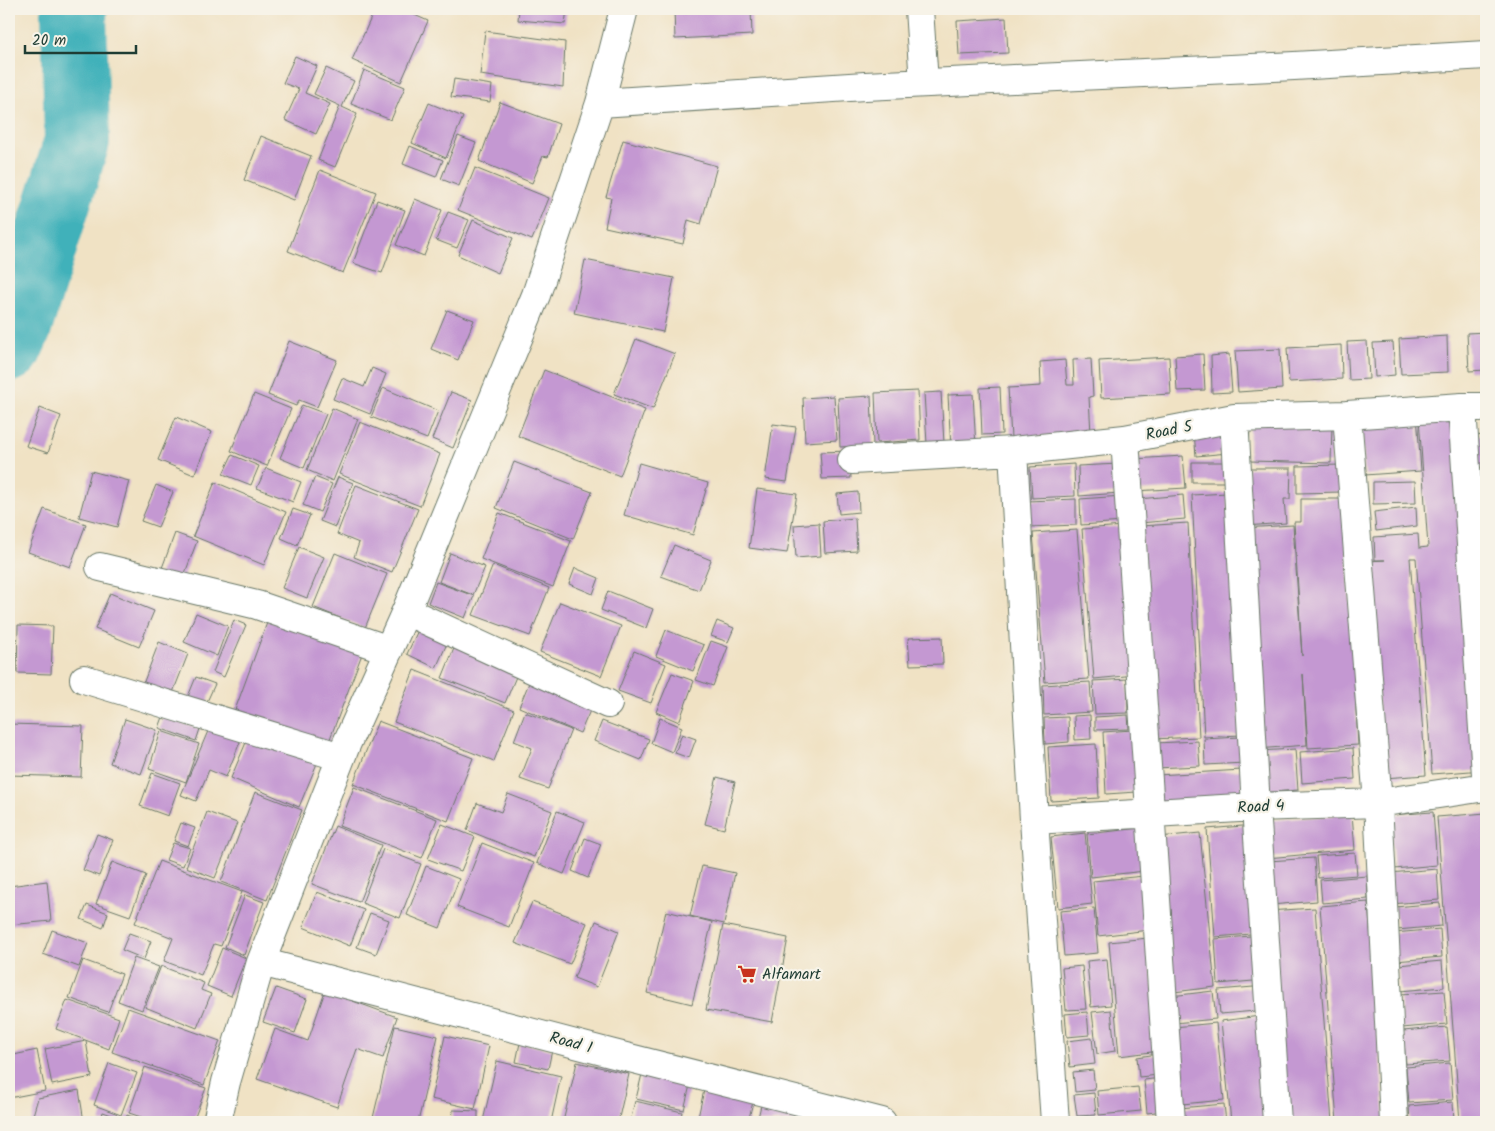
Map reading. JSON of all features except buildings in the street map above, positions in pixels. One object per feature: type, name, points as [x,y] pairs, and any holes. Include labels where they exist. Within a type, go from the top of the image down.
[{"type":"street","points":[[217,1122],[226,1082],[261,962],[341,757],[406,611],[536,295],[600,103],[624,9]]},
{"type":"street","points":[[919,9],[924,83]]},
{"type":"street","points":[[600,103],[865,86],[1486,55]]},
{"type":"street","points":[[1474,407],[1486,775]]},
{"type":"street","name":"Road 5","points":[[852,460],[1013,451],[1125,439],[1234,418],[1347,415],[1474,407]]},
{"type":"street","points":[[1347,415],[1378,802],[1394,1122]]},
{"type":"street","points":[[1234,418],[1256,807],[1278,1122]]},
{"type":"street","points":[[1125,439],[1171,1122]]},
{"type":"street","points":[[1013,451],[1034,820],[1055,1122]]},
{"type":"street","points":[[100,567],[257,605],[389,650]]},
{"type":"street","points":[[406,611],[608,704]]},
{"type":"street","points":[[84,679],[341,757]]},
{"type":"street","name":"Road 4","points":[[1034,820],[1378,802],[1486,787]]},
{"type":"street","name":"Road 1","points":[[261,962],[600,1051],[882,1122]]},
{"type":"waterway","points":[[9,349],[19,327],[77,141],[75,9]]},
{"type":"place","name":"Alfamart","points":[[747,974]]}]
